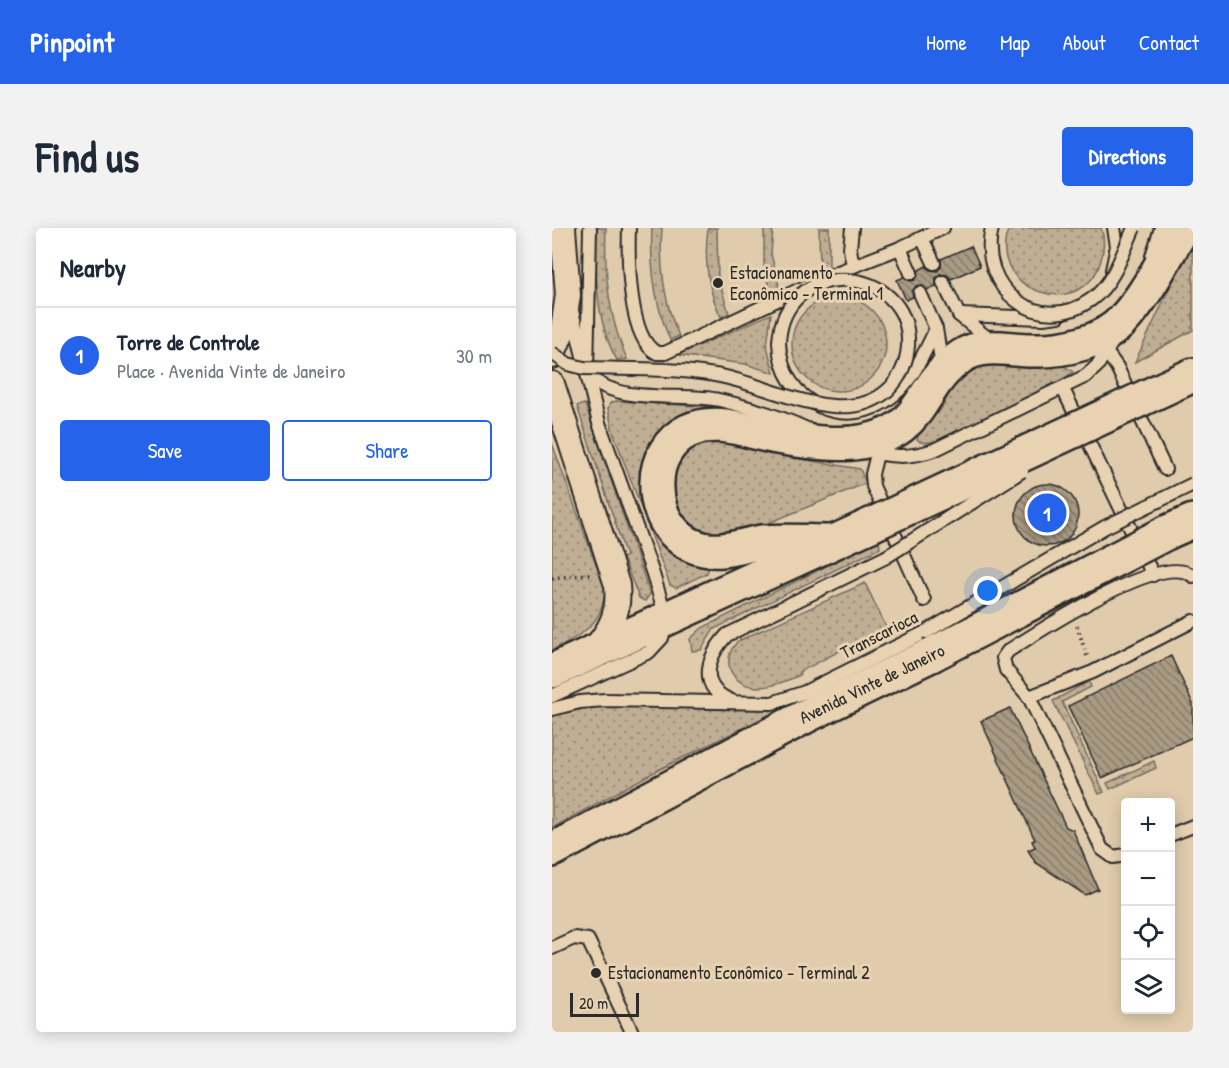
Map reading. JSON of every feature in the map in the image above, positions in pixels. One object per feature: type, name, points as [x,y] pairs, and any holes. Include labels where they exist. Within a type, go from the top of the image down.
[{"type":"street","points":[[830,542],[763,542],[722,550],[696,547],[677,537],[668,528],[656,497],[657,477],[662,459],[673,441],[689,431],[706,426],[727,425],[777,437],[854,446],[895,432],[912,417],[939,379],[963,355],[989,347],[1032,351],[1065,349],[1093,338],[1123,321],[1183,228]]},
{"type":"street","points":[[552,355],[563,329],[568,295],[563,233]]},
{"type":"street","points":[[552,671],[667,620],[830,542],[1179,382]]},
{"type":"street","points":[[552,384],[617,585],[619,602],[610,629],[590,654]]},
{"type":"street","name":"Avenida Vinte de Janeiro","points":[[552,850],[808,715],[928,643],[1185,523]]},
{"type":"lane","points":[[587,374],[590,228]]},
{"type":"lane","points":[[629,228],[629,284],[646,346],[657,354],[665,353],[853,266],[943,228]]},
{"type":"lane","points":[[852,228],[850,249],[853,266]]},
{"type":"lane","points":[[992,228],[989,254],[998,282],[1009,296],[1022,305],[1053,312],[1081,305],[1103,290],[1134,228]]},
{"type":"lane","points":[[959,315],[1052,317],[1070,314],[1091,303],[1107,284],[1115,263],[1117,246],[1114,228]]},
{"type":"lane","points":[[1142,294],[1161,228]]},
{"type":"lane","points":[[922,238],[934,263]]},
{"type":"lane","points":[[900,248],[911,273]]},
{"type":"lane","points":[[552,355],[568,364],[584,368],[714,374],[738,379],[827,406],[851,408],[881,396],[891,387],[900,375],[908,344],[901,314],[892,301],[866,283],[846,279],[816,284],[802,293],[784,317],[778,342],[782,367],[802,394],[816,406],[835,412],[857,413],[875,408],[908,381],[936,329]]},
{"type":"lane","points":[[943,282],[959,315],[1002,348]]},
{"type":"lane","points":[[920,293],[936,329],[942,362],[939,379]]},
{"type":"lane","points":[[552,696],[650,652],[662,638],[667,620],[652,571],[599,423],[568,295]]},
{"type":"lane","points":[[587,374],[609,388],[623,392],[717,400],[782,418],[854,446],[912,457],[934,450],[1064,389],[1086,376],[1107,353],[1123,321]]},
{"type":"lane","points":[[1107,353],[1117,367],[1165,469]]},
{"type":"lane","points":[[1064,389],[1153,575]]},
{"type":"lane","points":[[741,704],[716,692],[708,674],[712,654],[727,635],[886,557],[1114,412]]},
{"type":"lane","points":[[854,446],[872,474],[873,486],[924,600]]},
{"type":"lane","name":"Transcarioca","points":[[552,709],[580,702],[605,700],[772,703],[805,693],[928,643],[1105,527],[1193,484]]},
{"type":"lane","points":[[1121,856],[1113,857],[1102,849],[1029,697],[1006,670],[1003,662],[1005,654],[1071,610],[1112,590],[1153,575],[1182,570],[1193,576]]},
{"type":"lane","points":[[1029,697],[1093,672],[1193,621]]},
{"type":"lane","points":[[1175,833],[1193,826]]},
{"type":"lane","points":[[552,948],[574,938],[588,940],[632,1032]]},
{"type":"path","points":[[552,578],[596,572]]},
{"type":"shaded area","points":[[597,228],[606,228],[609,295],[616,328],[627,359],[617,360],[610,346],[601,313],[596,278]]},
{"type":"shaded area","points":[[652,228],[662,228],[661,255],[664,283],[679,336],[670,340],[655,285]]},
{"type":"shaded area","points":[[708,228],[717,228],[718,278],[729,313],[721,317],[708,274]]},
{"type":"shaded area","points":[[764,228],[773,228],[771,254],[780,290],[772,294],[764,272]]},
{"type":"shaded area","points":[[819,228],[829,228],[829,267],[820,269]]},
{"type":"shaded area","points":[[1009,228],[1101,228],[1104,244],[1101,260],[1091,280],[1075,291],[1057,295],[1038,291],[1022,282],[1010,268],[1005,250]]},
{"type":"shaded area","points":[[1193,238],[1193,330],[1135,362]]},
{"type":"shaded area","points":[[830,297],[848,297],[873,310],[883,326],[886,344],[883,362],[873,378],[848,391],[830,391],[805,378],[792,353],[792,335],[805,310]]},
{"type":"shaded area","points":[[771,314],[767,346],[774,373],[745,364],[678,355]]},
{"type":"shaded area","points":[[978,361],[1063,365],[1073,372],[1021,405],[975,428],[934,442],[920,442],[917,439],[919,432],[941,409],[955,383]]},
{"type":"shaded area","points":[[616,401],[711,407],[729,411],[650,461],[709,567],[707,573],[676,588],[670,585],[613,432],[608,409],[610,403]]},
{"type":"shaded area","points":[[585,404],[650,594],[645,601],[639,598],[623,558],[626,556],[577,406]]},
{"type":"shaded area","points":[[736,439],[801,459],[860,469],[866,483],[742,534],[703,537],[676,517],[672,485],[674,471],[691,444]]},
{"type":"shaded area","points":[[552,443],[605,590],[600,612],[595,621],[581,634],[552,650]]},
{"type":"shaded area","points":[[879,540],[880,548],[714,629],[701,650],[692,651],[690,639],[702,628]]},
{"type":"shaded area","points":[[865,583],[886,627],[799,672],[800,675],[779,683],[769,686],[749,686],[735,677],[729,664],[729,656],[738,641]]},
{"type":"shaded area","points":[[1089,681],[1091,687],[1062,702],[1104,792],[1099,794],[1053,701]]},
{"type":"shaded area","points":[[625,704],[707,709],[783,708],[658,770],[552,828],[552,712],[574,706]]},
{"type":"shaded area","points":[[1154,761],[1156,768],[1110,789],[1107,783]]},
{"type":"building","points":[[971,246],[980,266],[951,279],[947,275],[940,274],[936,278],[936,286],[927,290],[921,285],[916,286],[912,292],[913,297],[906,300],[897,280],[904,277],[910,281],[915,280],[919,270],[926,266],[930,270],[937,271],[941,267],[941,259]]},
{"type":"building","points":[[1041,484],[1053,484],[1069,493],[1076,503],[1078,515],[1076,527],[1069,537],[1053,546],[1041,546],[1030,541],[1021,532],[1016,521],[1016,509],[1021,498],[1030,489]]},
{"type":"building","points":[[1171,656],[1193,704],[1193,737],[1102,778],[1068,706]]},
{"type":"building","points":[[1010,708],[1066,827],[1073,830],[1098,889],[1085,895],[1035,862],[1028,850],[1035,847],[1032,841],[1035,840],[981,721]]},
{"type":"place","name":"Estacionamento Econômico - Terminal 1","points":[[718,283]]},
{"type":"place","name":"Torre de Controle","points":[[1047,513]]},
{"type":"place","name":"Estacionamento Econômico - Terminal 2","points":[[596,973]]}]
